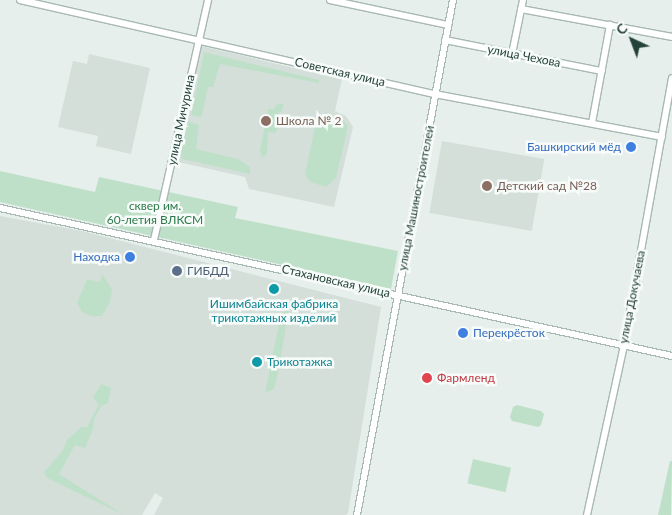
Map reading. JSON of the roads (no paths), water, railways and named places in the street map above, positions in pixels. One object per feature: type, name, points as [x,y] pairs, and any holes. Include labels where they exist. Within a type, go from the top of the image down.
[{"type":"street","name":"Советская улица","points":[[20,0],[435,94],[662,137]]},
{"type":"street","name":"улица Мичурина","points":[[154,240],[208,0]]},
{"type":"street","points":[[330,0],[448,25]]},
{"type":"street","name":"улица Машиностроителей","points":[[357,515],[453,0]]},
{"type":"street","points":[[512,54],[523,0]]},
{"type":"street","points":[[522,9],[672,37]]},
{"type":"street","points":[[592,123],[610,25]]},
{"type":"street","name":"улица Чехова","points":[[445,40],[602,71]]},
{"type":"street","name":"улица Докучаева","points":[[587,515],[624,346],[672,78]]},
{"type":"street","name":"Стахановская улица","points":[[0,208],[154,240],[672,356]]},
{"type":"place","name":"Школа № 2","points":[[266,121]]},
{"type":"place","name":"Башкирский мёд","points":[[631,147]]},
{"type":"place","name":"Детский сад №28","points":[[487,186]]},
{"type":"place","name":"Находка","points":[[130,257]]},
{"type":"place","name":"ГИБДД","points":[[177,271]]},
{"type":"place","name":"Ишимбайская фабрика трикотажных изделий","points":[[274,289]]},
{"type":"place","name":"Перекрёсток","points":[[463,333]]},
{"type":"place","name":"Трикотажка","points":[[257,362]]},
{"type":"place","name":"Фармленд","points":[[427,378]]},
{"type":"park label","name":"сквер им. 60-летия ВЛКСМ","points":[[155,213]]}]
